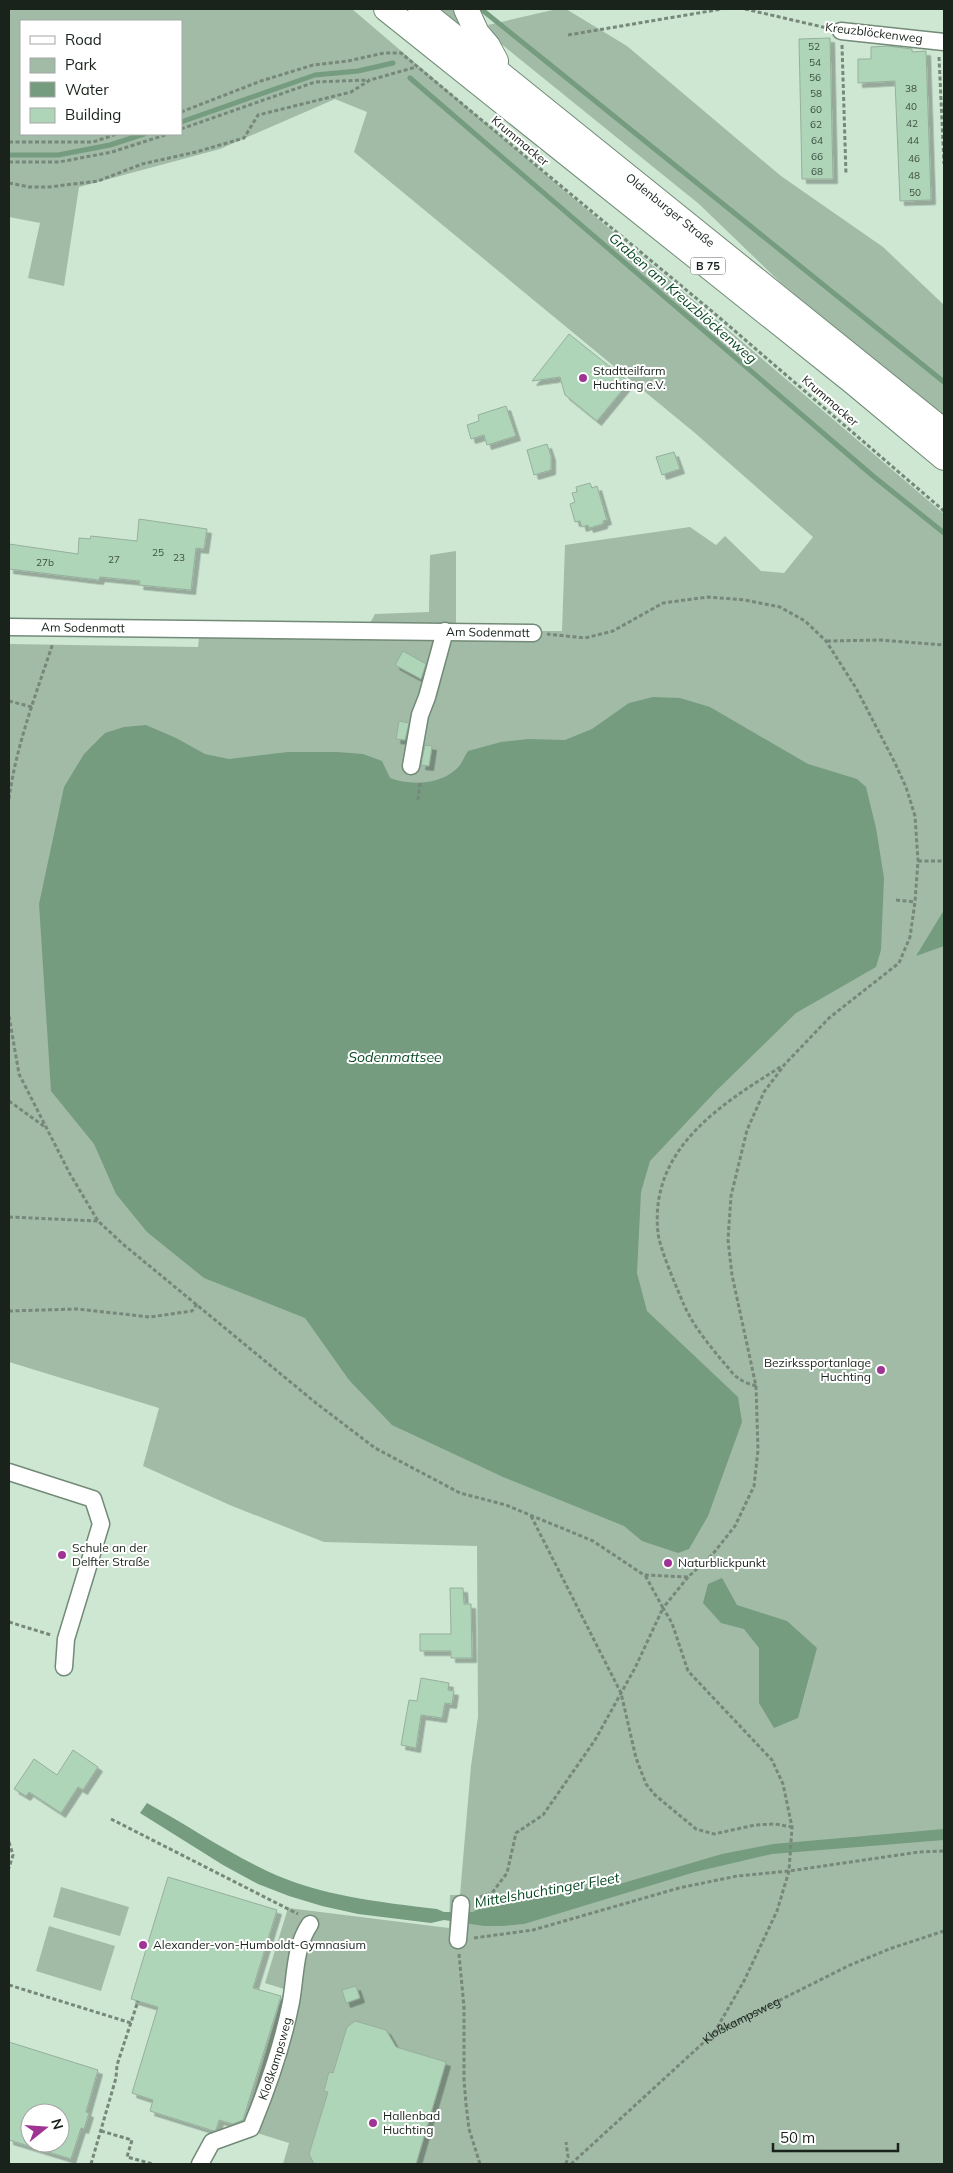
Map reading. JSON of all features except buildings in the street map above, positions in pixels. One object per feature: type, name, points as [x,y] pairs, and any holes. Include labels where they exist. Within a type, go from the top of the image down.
[{"type":"highway","name":"Oldenburger Straße","points":[[386,9],[854,383],[944,458]]},
{"type":"highway","name":"Oldenburger Straße","points":[[420,9],[944,431]]},
{"type":"highway","points":[[466,9],[477,33],[488,46],[503,76]]},
{"type":"street","name":"Kreuzblöckenweg","points":[[841,31],[941,41]]},
{"type":"street","name":"Am Sodenmatt","points":[[9,627],[532,633]]},
{"type":"street","points":[[411,766],[420,715],[427,697],[445,631]]},
{"type":"street","points":[[9,1472],[93,1499],[102,1524],[66,1639],[64,1667]]},
{"type":"street","points":[[458,1934],[461,1904]]},
{"type":"street","name":"Kloßkampsweg","points":[[200,2164],[212,2142],[251,2128],[266,2090],[291,2002],[298,1948],[310,1924]]},
{"type":"path","points":[[568,35],[722,9]]},
{"type":"path","name":"Kreuzblöckenweg","points":[[745,9],[841,31]]},
{"type":"path","points":[[841,31],[846,175]]},
{"type":"path","points":[[941,41],[944,164]]},
{"type":"path","name":"Krummacker","points":[[182,112],[261,81],[313,65],[348,61],[384,53],[402,53],[714,313],[944,511]]},
{"type":"path","points":[[182,129],[316,82],[370,80],[416,66]]},
{"type":"path","points":[[9,183],[49,187],[98,181],[142,164],[196,152],[244,138],[258,115],[351,92],[370,80]]},
{"type":"path","points":[[9,142],[93,142],[113,135]]},
{"type":"path","points":[[9,162],[59,162],[112,152],[165,135]]},
{"type":"path","name":"Am Sodenmatt","points":[[532,633],[585,638],[613,631],[663,603],[708,597],[745,600],[780,606],[806,621],[826,641],[856,688],[906,787],[915,816],[918,860],[916,902],[910,937],[899,963],[829,1018],[785,1064]]},
{"type":"path","points":[[9,799],[10,782],[58,629]]},
{"type":"path","points":[[826,641],[880,640],[944,645]]},
{"type":"path","points":[[9,700],[32,707]]},
{"type":"path","points":[[418,800],[420,783]]},
{"type":"path","points":[[918,860],[944,861]]},
{"type":"path","points":[[896,900],[916,902]]},
{"type":"path","points":[[9,1016],[19,1074],[70,1174],[98,1221],[124,1245],[316,1403],[376,1448],[460,1494],[506,1505],[593,1541],[644,1575],[672,1623],[688,1671],[772,1760],[783,1784],[792,1827],[789,1871],[777,1911],[767,1936],[714,2033]]},
{"type":"path","points":[[756,1386],[738,1379],[706,1342],[689,1316],[658,1235],[658,1206],[664,1181],[677,1152],[696,1127],[739,1093],[785,1064]]},
{"type":"path","points":[[461,1904],[492,1893],[507,1873],[516,1833],[543,1815],[595,1740],[621,1694],[663,1608],[688,1577],[712,1555],[735,1526],[754,1486],[758,1450],[756,1386],[732,1275],[728,1240],[729,1218],[731,1196],[747,1130],[764,1092],[785,1064]]},
{"type":"path","points":[[9,1102],[48,1128]]},
{"type":"path","points":[[9,1217],[98,1221]]},
{"type":"path","points":[[9,1311],[77,1309],[150,1316],[192,1311],[197,1304]]},
{"type":"path","points":[[531,1515],[621,1694],[623,1710],[640,1772],[655,1795],[696,1828],[714,1834],[754,1825],[775,1824],[792,1827]]},
{"type":"path","points":[[644,1575],[688,1577]]},
{"type":"path","points":[[9,1622],[66,1639]]},
{"type":"path","points":[[111,1820],[274,1902],[305,1919],[310,1924]]},
{"type":"path","points":[[9,1842],[13,1855],[9,1868]]},
{"type":"path","points":[[480,2164],[470,2129],[466,2104],[464,2080],[464,2007],[458,1934],[533,1930],[679,1888],[737,1876],[789,1871],[919,1852],[944,1851]]},
{"type":"path","name":"Kloßkampsweg","points":[[571,2164],[714,2033],[850,1965],[892,1948],[944,1931]]},
{"type":"path","points":[[9,1985],[131,2023]]},
{"type":"path","points":[[91,2164],[116,2078],[117,2065],[138,2001]]},
{"type":"path","points":[[101,2131],[132,2140],[127,2157],[153,2164]]},
{"type":"path","points":[[566,2142],[568,2157],[566,2164]]},
{"type":"green space","points":[[9,9],[352,9],[944,514],[944,2164],[283,2164],[289,2143],[244,2129],[284,1989],[265,1983],[288,1908],[449,1928],[450,1895],[460,1895],[471,1766],[478,1717],[477,1546],[324,1542],[232,1506],[143,1466],[159,1408],[9,1362],[9,644],[198,647],[201,621],[370,623],[375,614],[429,612],[430,555],[456,551],[456,625],[504,631],[562,631],[565,545],[690,527],[716,545],[725,536],[761,571],[784,573],[813,537],[695,433],[354,152],[367,112],[335,99],[220,149],[79,187],[64,286],[28,278],[40,223],[9,217]]},
{"type":"green space","points":[[433,9],[455,9],[467,37]]},
{"type":"green space","points":[[557,9],[566,9],[627,46],[781,176],[883,247],[944,305],[944,418],[780,282],[699,204],[500,43],[488,25]]},
{"type":"green space","points":[[61,1887],[129,1907],[120,1936],[53,1917]]},
{"type":"green space","points":[[49,1926],[115,1946],[101,1991],[36,1971]]},
{"type":"water","name":"Sodenmattsee","points":[[653,697],[680,698],[710,707],[808,764],[857,779],[866,787],[876,828],[884,878],[881,950],[876,967],[796,1013],[716,1091],[650,1161],[641,1192],[637,1273],[647,1311],[738,1397],[742,1422],[708,1516],[689,1549],[678,1553],[642,1541],[624,1526],[503,1477],[392,1425],[349,1380],[305,1318],[204,1278],[147,1232],[116,1194],[94,1144],[51,1091],[39,904],[64,787],[84,754],[105,733],[124,727],[146,725],[176,738],[205,754],[229,759],[288,752],[363,754],[382,761],[390,778],[417,783],[436,780],[453,772],[460,765],[468,751],[501,742],[528,739],[565,740],[592,729],[629,703]]},
{"type":"water","points":[[944,910],[944,946],[916,956]]},
{"type":"water","points":[[722,1578],[737,1605],[787,1621],[817,1648],[798,1718],[774,1728],[759,1703],[759,1648],[744,1629],[721,1623],[703,1603],[708,1584]]},
{"type":"water","points":[[147,1803],[236,1855],[287,1880],[350,1897],[437,1909],[444,1912],[473,1912],[483,1906],[501,1902],[623,1883],[722,1854],[773,1844],[944,1829],[944,1840],[772,1854],[695,1872],[524,1924],[484,1926],[444,1920],[431,1923],[358,1914],[289,1896],[258,1884],[223,1865],[140,1813]]},
{"type":"waterway","points":[[481,9],[944,382]]},
{"type":"waterway","name":"Graben am Kreuzblöckenweg","points":[[182,122],[315,75],[358,71],[393,63]]},
{"type":"waterway","name":"Graben am Kreuzblöckenweg","points":[[410,78],[873,476],[944,533]]},
{"type":"waterway","name":"Graben am Kreuzblöckenweg","points":[[9,155],[58,155],[110,145],[141,135]]},
{"type":"place","name":"Stadtteilfarm Huchting e.V.","points":[[583,378]]},
{"type":"place","name":"Bezirkssportanlage Huchting","points":[[881,1370]]},
{"type":"place","name":"Schule an der Delfter Straße","points":[[62,1555]]},
{"type":"place","name":"Naturblickpunkt","points":[[668,1563]]},
{"type":"place","name":"Alexander-von-Humboldt-Gymnasium","points":[[143,1945]]},
{"type":"place","name":"Hallenbad Huchting","points":[[373,2123]]},
{"type":"water label","name":"Mittelshuchtinger Fleet","points":[[547,1890]]}]
